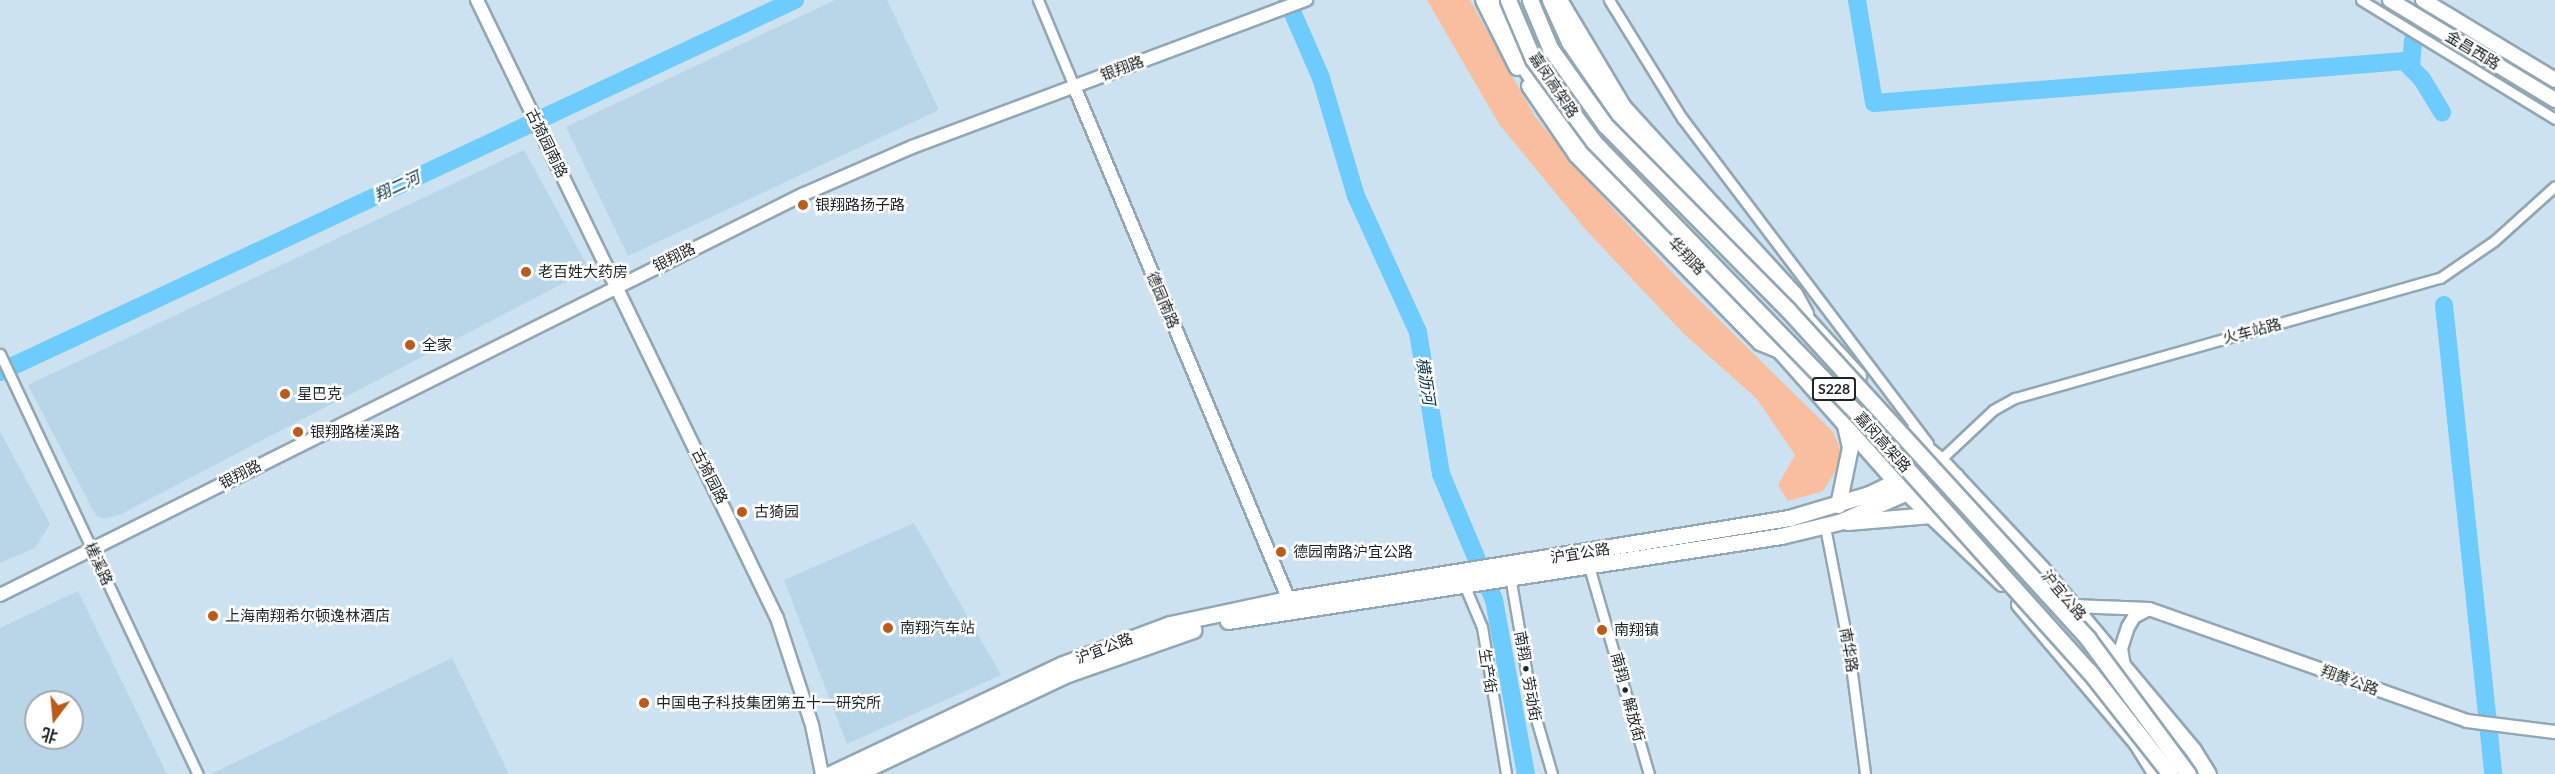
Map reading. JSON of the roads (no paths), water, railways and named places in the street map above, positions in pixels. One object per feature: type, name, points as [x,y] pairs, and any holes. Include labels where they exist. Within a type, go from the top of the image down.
[{"type":"main road","points":[[1482,0],[1518,69],[1576,155],[1761,343],[1781,352]]},
{"type":"main road","name":"华翔路","points":[[1494,0],[1522,64],[1584,150],[1781,352],[1902,487]]},
{"type":"main road","name":"嘉闵高架路","points":[[1508,0],[1533,59],[1594,142],[1867,424],[2089,671],[2170,774]]},
{"type":"main road","name":"嘉闵高架路","points":[[1530,0],[1550,48],[1605,125],[1788,310],[2088,639],[2188,774]]},
{"type":"main road","points":[[1550,0],[1569,42],[1618,113],[1810,321],[1913,439],[1940,460]]},
{"type":"main road","points":[[1560,0],[1624,107],[1795,294],[1810,321]]},
{"type":"main road","name":"金昌西路","points":[[2390,0],[2555,100]]},
{"type":"main road","name":"金昌西路","points":[[2423,0],[2555,80]]},
{"type":"main road","points":[[1838,505],[1850,447],[1845,423]]},
{"type":"main road","name":"沪宜公路","points":[[1587,558],[1832,524],[1902,487],[1940,460],[2073,606],[2193,750],[2208,774]]},
{"type":"main road","points":[[1902,487],[1955,476]]},
{"type":"main road","points":[[1902,487],[2001,582],[2136,742],[2156,774]]},
{"type":"main road","name":"沪宜公路","points":[[830,774],[1116,642],[1171,624],[1467,577],[1502,574],[1789,518],[1902,487]]},
{"type":"main road","points":[[1832,524],[1931,515]]},
{"type":"main road","name":"沪宜公路","points":[[856,774],[1120,653],[1186,631],[1291,605]]},
{"type":"street","name":"古猗园南路","points":[[477,0],[616,285]]},
{"type":"street","name":"德园南路","points":[[1038,0],[1291,605]]},
{"type":"street","name":"银翔路","points":[[0,595],[616,285],[912,147],[1306,0]]},
{"type":"street","points":[[1609,0],[1683,118],[1940,460]]},
{"type":"street","points":[[2361,0],[2555,119]]},
{"type":"street","name":"火车站路","points":[[1940,460],[1981,419],[2015,398],[2440,278],[2494,241],[2555,186]]},
{"type":"street","name":"古猗园路","points":[[616,285],[777,618],[809,714],[822,774]]},
{"type":"street","name":"槎溪路","points":[[0,354],[198,774]]},
{"type":"street","name":"南华路","points":[[1832,524],[1865,774]]},
{"type":"street","name":"南翔 • 解放街","points":[[1587,558],[1649,774]]},
{"type":"street","name":"南翔 • 劳动街","points":[[1502,574],[1532,705],[1552,774]]},
{"type":"street","name":"生产街","points":[[1467,577],[1482,627],[1506,774]]},
{"type":"street","name":"翔黄公路","points":[[2073,606],[2149,609],[2485,725],[2555,732]]},
{"type":"street","points":[[2124,666],[2121,648],[2128,627],[2134,617],[2149,609]]},
{"type":"waterway","name":"翔二河","points":[[0,372],[795,0]]},
{"type":"waterway","name":"横沥河","points":[[1287,0],[1321,78],[1356,196],[1418,332],[1441,474],[1494,600],[1526,774]]},
{"type":"waterway","points":[[1857,0],[1874,103],[2404,61],[2422,79],[2442,112]]},
{"type":"waterway","points":[[2411,68],[2413,40]]},
{"type":"waterway","points":[[2444,305],[2493,774]]},
{"type":"place","name":"银翔路扬子路","points":[[803,205]]},
{"type":"place","name":"老百姓大药房","points":[[526,272]]},
{"type":"place","name":"全家","points":[[410,345]]},
{"type":"place","name":"星巴克","points":[[285,394]]},
{"type":"place","name":"银翔路槎溪路","points":[[298,432]]},
{"type":"place","name":"古猗园","points":[[742,512]]},
{"type":"place","name":"德园南路沪宜公路","points":[[1281,552]]},
{"type":"place","name":"上海南翔希尔顿逸林酒店","points":[[213,616]]},
{"type":"place","name":"南翔汽车站","points":[[888,628]]},
{"type":"place","name":"南翔镇","points":[[1602,630]]},
{"type":"place","name":"中国电子科技集团第五十一研究所","points":[[644,703]]}]
